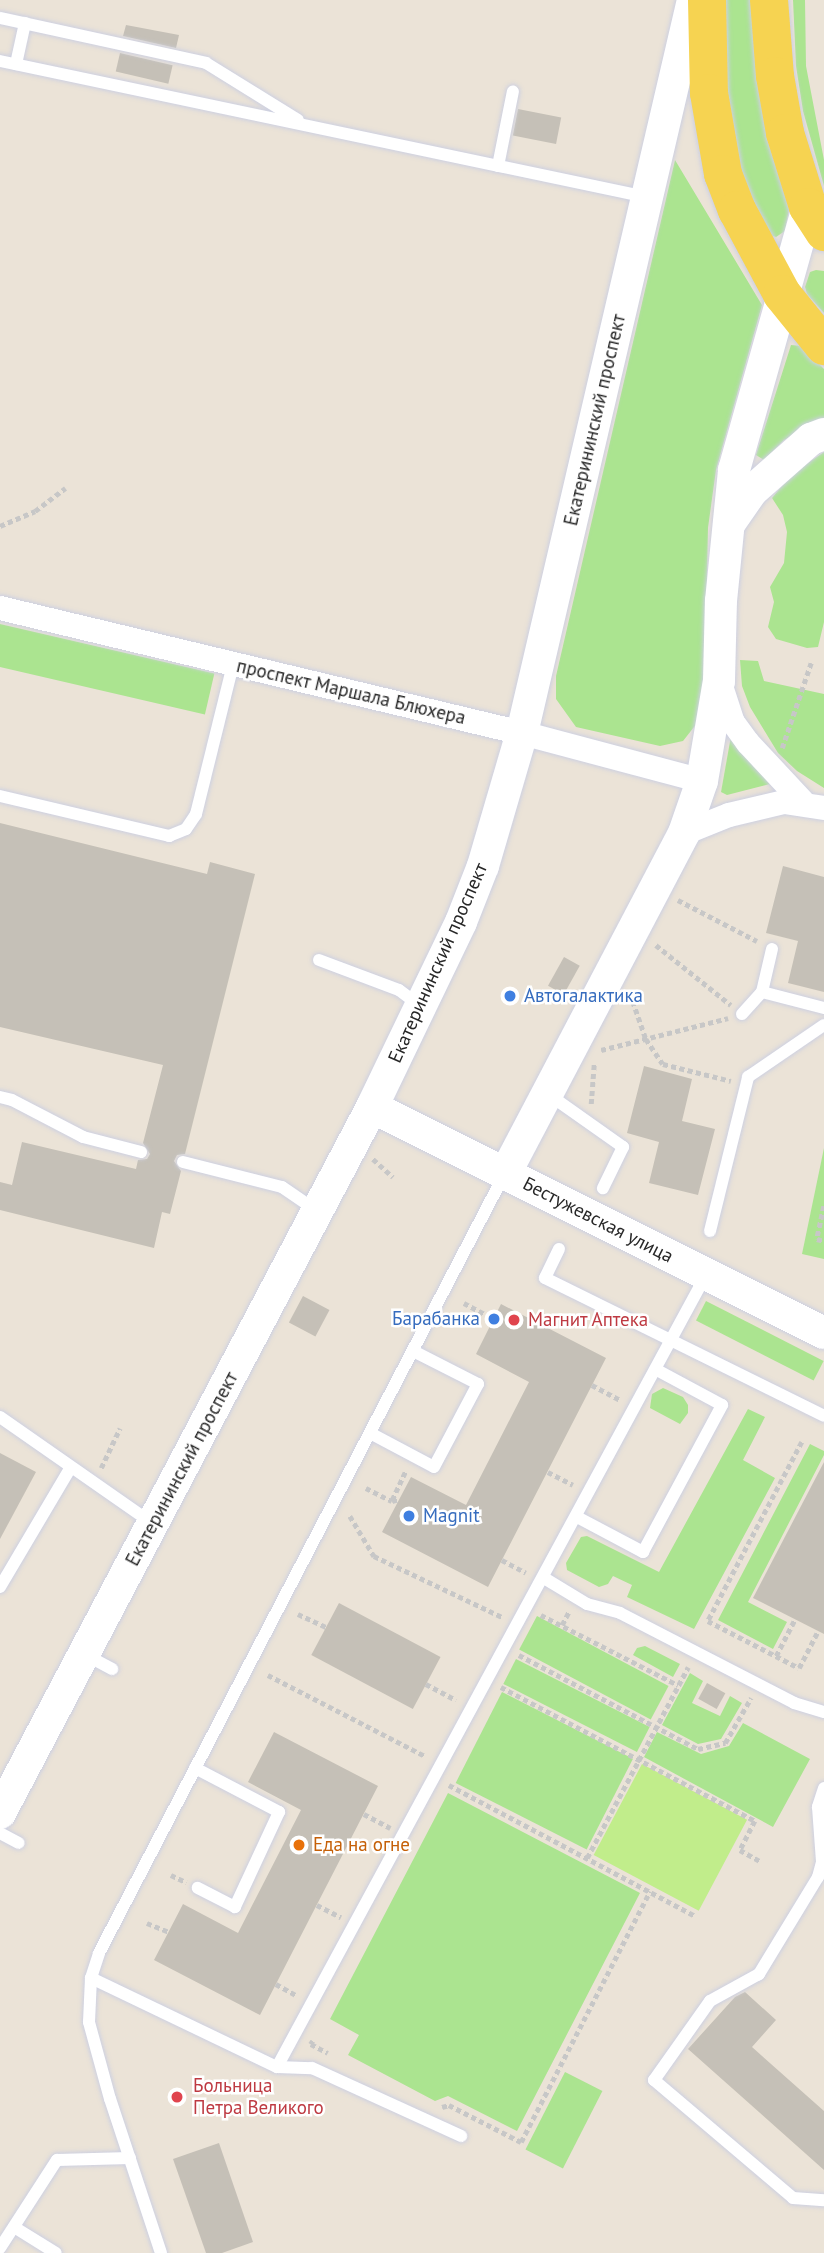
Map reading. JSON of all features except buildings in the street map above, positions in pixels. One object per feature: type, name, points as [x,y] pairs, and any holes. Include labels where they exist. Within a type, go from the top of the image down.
[{"type":"main road","points":[[707,0],[709,93],[723,173],[737,210],[782,294],[824,346]]},
{"type":"main road","points":[[769,0],[775,76],[785,133],[816,220]]},
{"type":"street","name":"Екатерининский проспект","points":[[0,1814],[372,1107],[421,1006],[483,866],[522,733],[693,0]]},
{"type":"street","points":[[505,1174],[684,833],[702,781],[719,681],[726,528],[734,470],[782,294],[816,220]]},
{"type":"street","points":[[726,528],[752,491],[796,452],[824,434]]},
{"type":"street","name":"проспект Маршала Блюхера","points":[[0,608],[522,733],[702,781]]},
{"type":"street","points":[[719,681],[732,721],[774,772],[814,805]]},
{"type":"street","points":[[684,833],[729,815],[784,802],[814,805]]},
{"type":"street","name":"Бестужевская улица","points":[[372,1107],[824,1334]]},
{"type":"lane","points":[[0,18],[206,63],[307,126]]},
{"type":"lane","points":[[16,64],[24,23]]},
{"type":"lane","points":[[0,61],[646,197]]},
{"type":"lane","points":[[498,166],[513,91]]},
{"type":"lane","points":[[0,796],[169,836],[186,829],[195,814],[233,664]]},
{"type":"lane","points":[[742,1014],[762,992],[772,949]]},
{"type":"lane","points":[[319,960],[399,990],[421,1006]]},
{"type":"lane","points":[[762,992],[824,1008]]},
{"type":"lane","points":[[710,1231],[748,1077],[824,1025]]},
{"type":"lane","points":[[548,1093],[623,1147],[603,1188]]},
{"type":"lane","points":[[0,1097],[12,1100],[83,1137],[141,1152]]},
{"type":"lane","points":[[183,1162],[282,1187],[318,1211]]},
{"type":"lane","points":[[161,2253],[110,2099],[89,2022],[91,1978],[99,1952],[505,1174]]},
{"type":"lane","points":[[559,1249],[545,1278],[824,1416]]},
{"type":"lane","points":[[276,2067],[657,1370],[706,1275]]},
{"type":"lane","points":[[370,1433],[434,1467],[478,1384],[413,1351]]},
{"type":"lane","points":[[577,1517],[643,1552],[722,1405],[657,1370]]},
{"type":"lane","points":[[0,1417],[153,1523]]},
{"type":"lane","points":[[0,1587],[71,1467]]},
{"type":"lane","points":[[543,1579],[587,1604],[620,1613],[793,1703],[824,1712]]},
{"type":"lane","points":[[84,1654],[112,1669]]},
{"type":"lane","points":[[195,1768],[279,1812],[234,1907],[198,1888]]},
{"type":"lane","points":[[824,1788],[818,1807],[823,1863],[818,1877],[759,1974],[709,2001],[654,2080],[793,2197],[824,2200]]},
{"type":"lane","points":[[0,1833],[19,1843]]},
{"type":"lane","points":[[91,1978],[276,2067],[312,2067],[460,2136]]},
{"type":"lane","points":[[0,2248],[57,2161],[130,2158]]},
{"type":"lane","points":[[14,2227],[56,2253]]},
{"type":"path","points":[[0,526],[35,511],[65,488]]},
{"type":"path","points":[[774,772],[811,663]]},
{"type":"path","points":[[677,899],[772,949]]},
{"type":"path","points":[[653,943],[742,1014]]},
{"type":"path","points":[[628,989],[646,1039],[663,1064],[746,1084]]},
{"type":"path","points":[[590,1124],[594,1052],[742,1014]]},
{"type":"path","points":[[824,1206],[817,1239],[824,1241]]},
{"type":"path","points":[[464,1303],[494,1320]]},
{"type":"path","points":[[592,1385],[636,1408]]},
{"type":"path","points":[[94,1483],[120,1428]]},
{"type":"path","points":[[802,1442],[708,1621],[799,1668],[818,1631]]},
{"type":"path","points":[[392,1501],[407,1469]]},
{"type":"path","points":[[548,1472],[589,1494]]},
{"type":"path","points":[[366,1488],[392,1501],[399,1499]]},
{"type":"path","points":[[350,1516],[374,1556],[517,1626]]},
{"type":"path","points":[[502,1559],[543,1579]]},
{"type":"path","points":[[562,1625],[568,1614],[567,1606]]},
{"type":"path","points":[[536,1612],[678,1685]]},
{"type":"path","points":[[298,1614],[326,1627]]},
{"type":"path","points":[[776,1656],[795,1619]]},
{"type":"path","points":[[506,1648],[698,1749],[725,1743],[758,1685]]},
{"type":"path","points":[[587,1858],[696,1653]]},
{"type":"path","points":[[268,1675],[442,1765]]},
{"type":"path","points":[[488,1680],[755,1821],[740,1850],[760,1861]]},
{"type":"path","points":[[426,1684],[472,1709]]},
{"type":"path","points":[[447,1784],[695,1916]]},
{"type":"path","points":[[364,1814],[403,1835]]},
{"type":"path","points":[[435,2109],[449,2105],[521,2142],[650,1892]]},
{"type":"path","points":[[317,1905],[355,1924]]},
{"type":"path","points":[[147,1923],[169,1932]]},
{"type":"path","points":[[311,2044],[336,2057]]},
{"type":"green space","points":[[722,0],[752,0],[768,141],[789,209],[785,231],[776,237],[764,233],[731,146]]},
{"type":"green space","points":[[793,0],[805,0],[806,66],[824,160],[824,186],[803,111],[796,66]]},
{"type":"green space","points":[[675,160],[762,305],[716,470],[708,528],[705,676],[698,722],[683,741],[660,746],[576,727],[556,699],[556,676]]},
{"type":"green space","points":[[824,271],[824,313],[807,294],[805,287],[810,272]]},
{"type":"green space","points":[[791,345],[801,346],[824,369],[824,418],[784,440],[764,460],[756,455]]},
{"type":"green space","points":[[824,452],[824,622],[818,647],[807,648],[776,639],[768,627],[774,602],[770,587],[784,563],[787,532],[783,515],[772,498],[792,474]]},
{"type":"green space","points":[[0,624],[214,673],[205,714],[0,667]]},
{"type":"green space","points":[[740,660],[758,661],[764,681],[824,694],[824,788],[797,771],[778,753],[750,707],[742,686]]},
{"type":"green space","points":[[731,736],[770,784],[727,795],[721,792]]},
{"type":"green space","points":[[824,1148],[824,1259],[802,1254]]},
{"type":"green space","points":[[706,1301],[824,1361],[814,1381],[696,1321]]},
{"type":"green space","points":[[663,1388],[683,1397],[688,1405],[688,1413],[680,1424],[650,1408],[652,1394]]},
{"type":"green space","points":[[748,1409],[765,1417],[743,1460],[775,1478],[694,1629],[627,1597],[632,1585],[613,1576],[608,1584],[599,1587],[567,1570],[566,1563],[581,1537],[587,1536],[659,1572]]},
{"type":"green space","points":[[810,1444],[824,1451],[824,1455],[748,1602],[787,1622],[773,1649],[718,1620]]},
{"type":"green space","points":[[537,1616],[669,1686],[651,1720],[519,1650]]},
{"type":"green space","points":[[645,1646],[680,1664],[673,1677],[633,1655],[637,1648]]},
{"type":"green space","points":[[516,1659],[650,1727],[637,1752],[503,1684]]},
{"type":"green space","points":[[690,1673],[703,1681],[692,1703],[720,1716],[730,1696],[742,1703],[721,1739],[698,1744],[662,1725]]},
{"type":"green space","points":[[502,1692],[633,1759],[587,1850],[456,1783]]},
{"type":"green space","points":[[743,1723],[810,1759],[773,1827],[644,1757],[657,1732],[701,1754],[729,1746]]},
{"type":"green space","points":[[642,1764],[747,1820],[699,1911],[594,1855]]},
{"type":"green space","points":[[448,1793],[640,1893],[517,2131],[448,2096],[435,2101],[348,2055],[359,2035],[330,2019]]},
{"type":"green space","points":[[565,2072],[602,2091],[563,2169],[526,2150]]},
{"type":"place","name":"Автогалактика","points":[[510,996]]},
{"type":"place","name":"Барабанка","points":[[494,1319]]},
{"type":"place","name":"Магнит Аптека","points":[[514,1320]]},
{"type":"place","name":"Magnit","points":[[409,1516]]},
{"type":"place","name":"Еда на огне","points":[[299,1845]]},
{"type":"place","name":"Больница Петра Великого","points":[[177,2097]]}]
